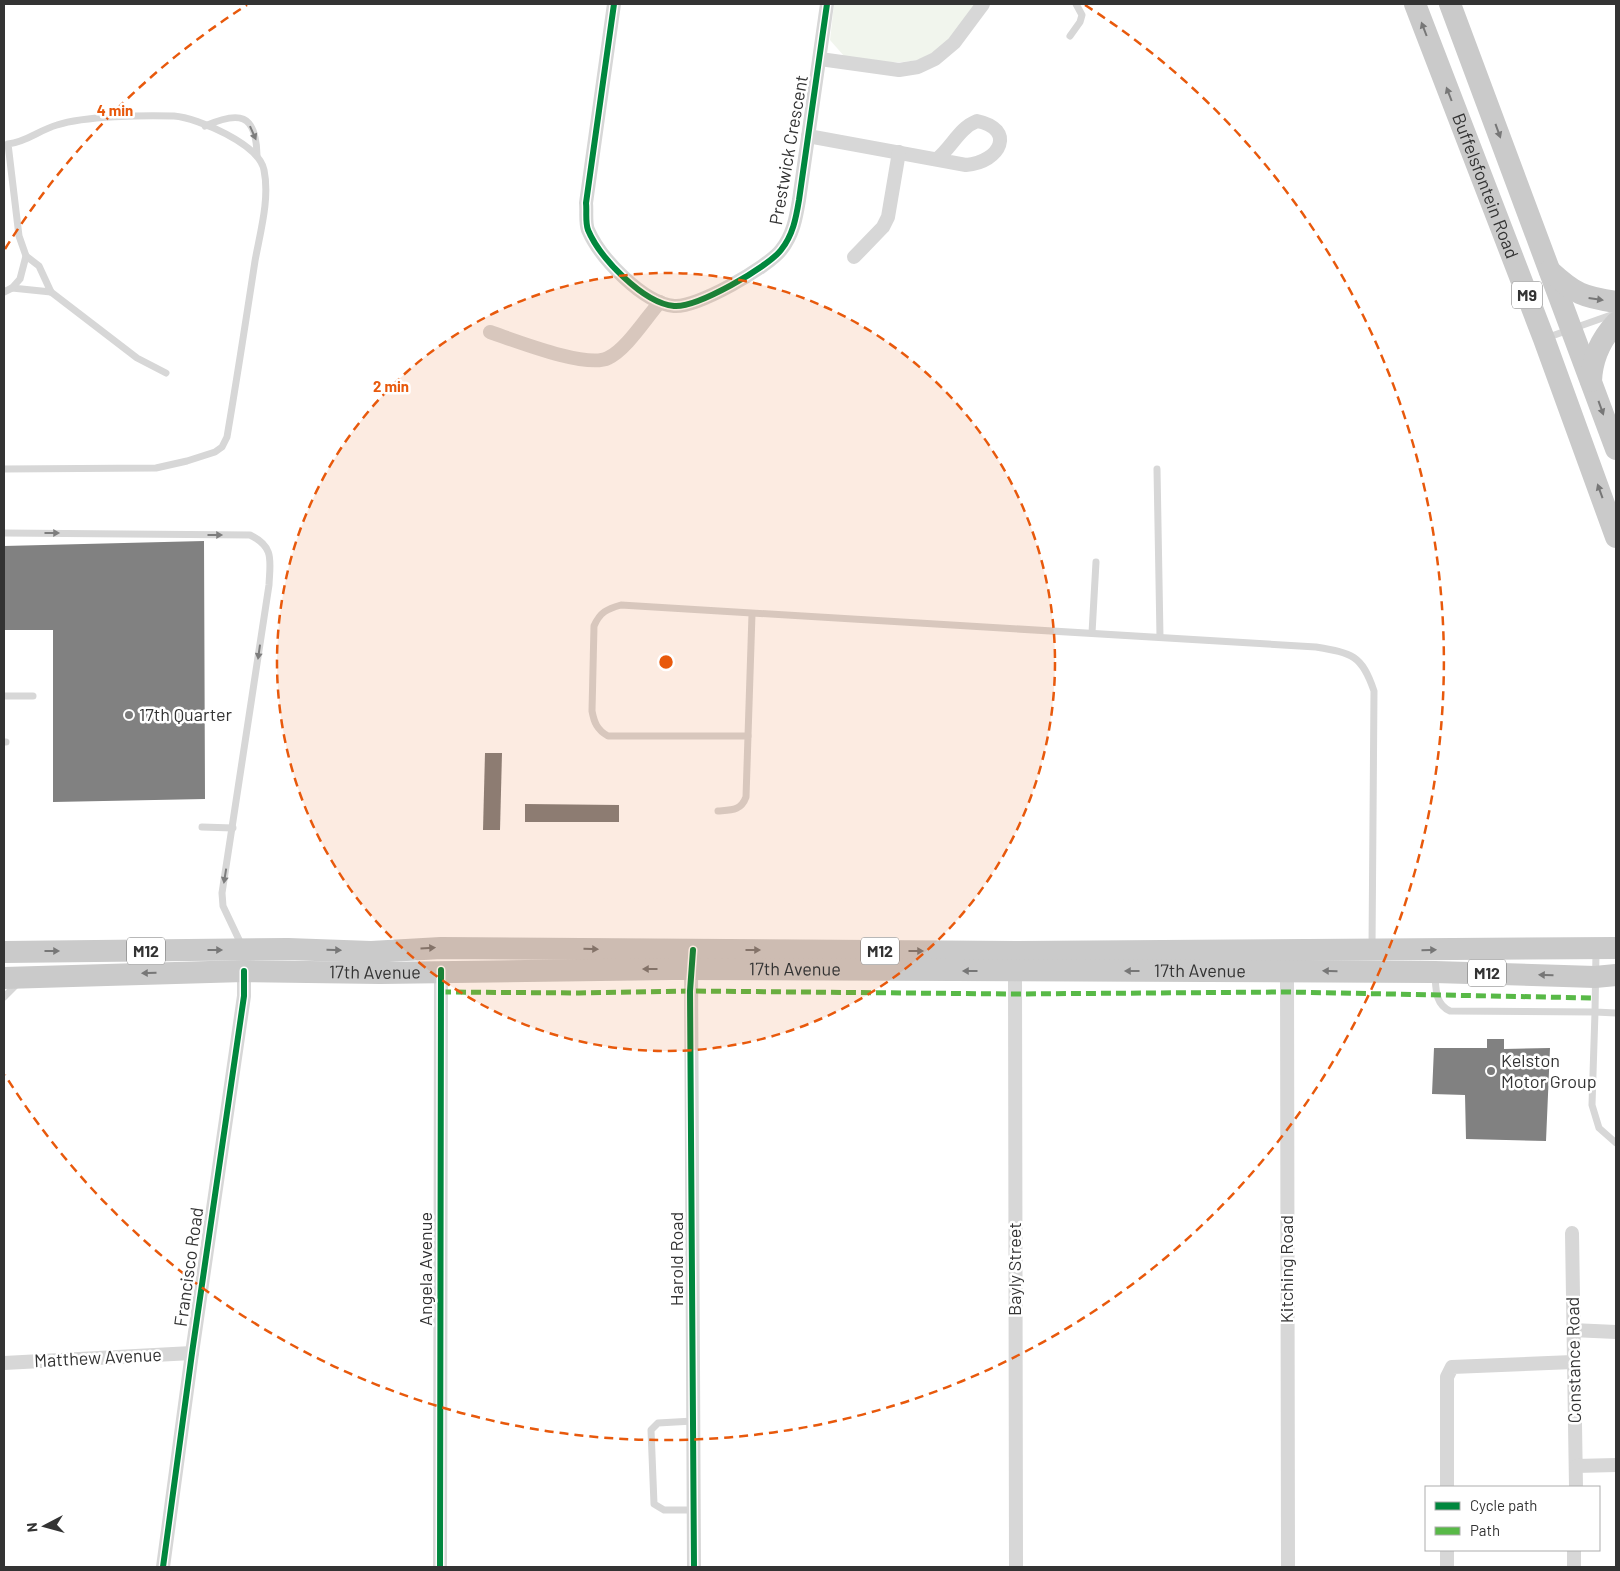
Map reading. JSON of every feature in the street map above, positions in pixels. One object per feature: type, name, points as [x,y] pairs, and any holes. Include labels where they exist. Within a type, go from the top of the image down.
[{"type":"main road","name":"Buffelsfontein Road","points":[[1415,4],[1544,339],[1616,537]]},
{"type":"main road","name":"Buffelsfontein Road","points":[[1450,4],[1616,449]]},
{"type":"main road","points":[[1550,270],[1574,290],[1588,298],[1616,302]]},
{"type":"main road","points":[[1591,381],[1592,369],[1599,346],[1616,323]]},
{"type":"main road","name":"17th Avenue","points":[[4,978],[244,960],[288,949],[371,952],[441,948],[692,960],[1015,971],[1287,970],[1373,961],[1606,947]]},
{"type":"main road","name":"M12","points":[[4,952],[244,960]]},
{"type":"main road","name":"17th Avenue","points":[[244,960],[380,973],[692,960],[1007,952],[1373,961],[1435,972],[1606,976]]},
{"type":"street","name":"Prestwick Crescent","points":[[614,4],[586,203],[587,228],[615,269],[660,302],[675,306],[695,304],[710,297],[769,261],[780,252],[795,224],[827,4]]},
{"type":"street","points":[[820,59],[899,70],[918,68],[935,59],[954,43],[983,4]]},
{"type":"street","points":[[808,136],[937,159]]},
{"type":"street","points":[[854,258],[883,227],[888,217],[899,152]]},
{"type":"street","points":[[490,332],[593,362],[607,359],[618,351],[660,302]]},
{"type":"street","name":"Francisco Road","points":[[163,1567],[244,996],[244,960]]},
{"type":"street","name":"Harold Road","points":[[692,960],[694,1567]]},
{"type":"street","name":"Angela Avenue","points":[[440,1567],[441,970]]},
{"type":"street","name":"Kitching Road","points":[[1287,970],[1288,1567]]},
{"type":"street","name":"Bayly Street","points":[[1015,971],[1016,1567]]},
{"type":"street","name":"Constance Road","points":[[1572,1234],[1572,1330],[1576,1486]]},
{"type":"street","points":[[1572,1330],[1616,1332]]},
{"type":"street","name":"Matthew Avenue","points":[[4,1363],[192,1353]]},
{"type":"street","points":[[1447,1486],[1447,1377],[1452,1367],[1573,1362]]},
{"type":"street","points":[[1576,1466],[1616,1465]]},
{"type":"street","points":[[1447,1551],[1447,1567]]},
{"type":"street","points":[[1574,1551],[1574,1567]]},
{"type":"lane","points":[[1070,36],[1080,22],[1082,14],[1076,4]]},
{"type":"lane","points":[[4,292],[12,288],[20,279],[26,256],[20,236],[6,143],[26,140],[55,125],[78,121],[174,116],[189,118],[248,146],[257,155]]},
{"type":"lane","points":[[4,469],[156,468],[204,456],[222,447],[227,437],[263,212],[264,170],[257,155],[253,129],[244,119],[239,116],[226,117],[206,126]]},
{"type":"lane","points":[[26,256],[40,266],[51,292],[133,355],[166,373]]},
{"type":"lane","points":[[12,288],[51,292]]},
{"type":"lane","points":[[1544,339],[1616,314]]},
{"type":"lane","points":[[1157,469],[1160,637]]},
{"type":"lane","points":[[4,533],[250,535],[262,541],[270,559],[269,585],[222,893],[223,906],[244,960]]},
{"type":"lane","points":[[1092,633],[1096,562]]},
{"type":"lane","points":[[748,736],[608,736],[600,732],[594,723],[592,711],[594,626],[598,617],[605,610],[621,604],[752,614],[1326,648],[1353,657],[1360,661],[1367,671],[1374,691],[1373,961]]},
{"type":"lane","points":[[718,811],[736,809],[743,804],[746,797],[752,614]]},
{"type":"lane","points":[[4,696],[33,696]]},
{"type":"lane","points":[[202,827],[233,828]]},
{"type":"lane","points":[[1606,947],[1606,976],[1595,1012],[1592,1105],[1599,1128],[1616,1143]]},
{"type":"lane","points":[[1435,972],[1436,994],[1440,1004],[1450,1011],[1616,1013]]},
{"type":"lane","points":[[4,997],[27,977]]},
{"type":"lane","points":[[693,1421],[658,1423],[651,1430],[654,1504],[664,1510],[694,1510]]},
{"type":"shaded area","points":[[834,4],[976,4],[949,41],[934,53],[910,61],[884,62],[844,56],[830,40]]},
{"type":"building","name":"17th Quarter","points":[[204,541],[205,799],[53,802],[53,630],[4,630],[4,546]]},
{"type":"building","points":[[485,753],[502,753],[500,830],[483,830]]},
{"type":"building","points":[[525,804],[619,805],[619,822],[525,822]]},
{"type":"building","name":"Kelston Motor Group","points":[[1487,1039],[1504,1039],[1504,1049],[1550,1048],[1546,1141],[1466,1139],[1465,1095],[1432,1094],[1434,1048],[1487,1048]]},
{"type":"marked path","points":[[441,992],[579,993],[690,991],[1014,994],[1287,992],[1595,998]]},
{"type":"cycle path","points":[[614,4],[586,203],[587,227],[594,241],[612,266],[636,288],[649,297],[674,306],[685,305],[715,294],[747,276],[774,257],[788,238],[795,220],[799,200],[827,4]]},
{"type":"cycle path","points":[[693,950],[690,991],[694,1567]]},
{"type":"cycle path","points":[[440,1567],[441,970]]},
{"type":"cycle path","points":[[163,1567],[244,996],[244,971]]},
{"type":"place","name":"17th Quarter","points":[[129,715]]},
{"type":"place","name":"Kelston Motor Group","points":[[1491,1071]]}]
